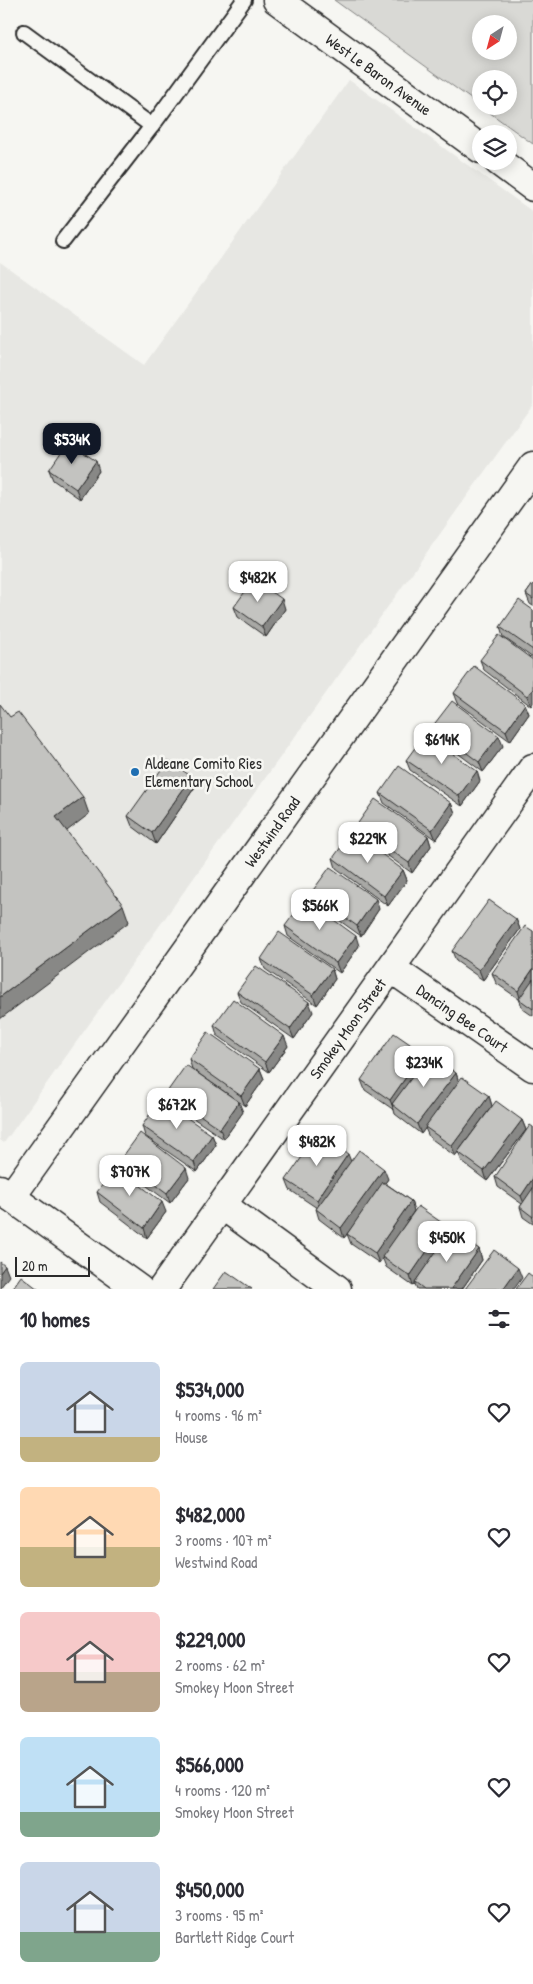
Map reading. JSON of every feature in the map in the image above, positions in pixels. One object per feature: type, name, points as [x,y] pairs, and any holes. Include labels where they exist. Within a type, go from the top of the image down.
[{"type":"street","name":"West Le Baron Avenue","points":[[277,0],[472,142]]},
{"type":"street","points":[[510,170],[533,187]]},
{"type":"street","name":"Westwind Road","points":[[5,1193],[533,466]]},
{"type":"street","name":"Smokey Moon Street","points":[[162,1289],[392,969],[533,768]]},
{"type":"street","name":"Dancing Bee Court","points":[[392,969],[533,1067]]},
{"type":"street","points":[[5,1193],[139,1289]]},
{"type":"street","points":[[222,1205],[337,1289]]},
{"type":"lane","points":[[63,240],[152,126],[244,0]]},
{"type":"lane","points":[[24,32],[152,126]]},
{"type":"shaded area","points":[[334,0],[533,0],[533,144],[517,132],[517,125],[507,125],[493,115],[517,115],[517,70],[472,70],[472,100]]},
{"type":"shaded area","name":"Aldeane Comito Ries Elementary School","points":[[349,80],[533,212],[533,404],[4,1143],[0,1140],[0,262],[144,365]]},
{"type":"building","points":[[68,442],[96,461],[76,489],[49,470]]},
{"type":"building","points":[[254,579],[282,599],[262,627],[234,607]]},
{"type":"building","points":[[533,584],[533,599],[526,594]]},
{"type":"building","points":[[519,600],[533,610],[533,650],[500,627]]},
{"type":"building","points":[[499,635],[533,660],[533,689],[527,696],[480,660]]},
{"type":"building","points":[[474,666],[525,704],[506,731],[454,693]]},
{"type":"building","points":[[452,701],[499,736],[479,762],[432,727]]},
{"type":"building","points":[[0,704],[10,717],[18,712],[83,797],[56,817],[123,905],[0,997]]},
{"type":"building","points":[[425,734],[477,771],[459,796],[406,760]]},
{"type":"building","points":[[168,760],[192,777],[152,833],[128,816]]},
{"type":"building","points":[[399,766],[451,803],[432,830],[380,793]]},
{"type":"building","points":[[375,799],[428,836],[409,863],[356,826]]},
{"type":"building","points":[[352,832],[403,870],[384,896],[333,858]]},
{"type":"building","points":[[330,867],[376,899],[357,926],[311,893]]},
{"type":"building","points":[[305,899],[356,936],[336,963],[285,926]]},
{"type":"building","points":[[489,900],[516,919],[479,970],[452,951]]},
{"type":"building","points":[[525,926],[533,931],[533,969],[518,991],[492,973]]},
{"type":"building","points":[[279,932],[332,969],[313,995],[261,959]]},
{"type":"building","points":[[256,966],[309,1002],[290,1029],[237,992]]},
{"type":"building","points":[[533,979],[533,1009],[519,999]]},
{"type":"building","points":[[233,999],[284,1036],[265,1062],[214,1025]]},
{"type":"building","points":[[208,1032],[260,1069],[241,1096],[189,1059]]},
{"type":"building","points":[[394,1033],[423,1053],[390,1100],[361,1080]]},
{"type":"building","points":[[430,1053],[456,1073],[417,1124],[392,1104]]},
{"type":"building","points":[[186,1065],[239,1102],[220,1129],[167,1092]]},
{"type":"building","points":[[462,1077],[489,1096],[452,1146],[425,1127]]},
{"type":"building","points":[[160,1099],[212,1135],[194,1162],[142,1126]]},
{"type":"building","points":[[496,1101],[522,1120],[484,1171],[458,1152]]},
{"type":"building","points":[[530,1125],[533,1127],[533,1178],[521,1196],[495,1177]]},
{"type":"building","points":[[140,1133],[186,1168],[167,1193],[121,1159]]},
{"type":"building","points":[[318,1134],[348,1154],[317,1200],[286,1180]]},
{"type":"building","points":[[359,1150],[384,1169],[341,1228],[316,1209]]},
{"type":"building","points":[[116,1167],[162,1202],[144,1228],[97,1192]]},
{"type":"building","points":[[383,1182],[411,1201],[375,1253],[347,1234]]},
{"type":"building","points":[[533,1188],[533,1217],[520,1207]]},
{"type":"building","points":[[418,1206],[445,1225],[410,1276],[382,1257]]},
{"type":"building","points":[[451,1230],[479,1249],[451,1289],[424,1289],[415,1282]]},
{"type":"building","points":[[494,1250],[518,1268],[503,1289],[465,1289]]},
{"type":"building","points":[[0,1262],[5,1266],[0,1273]]},
{"type":"building","points":[[226,1271],[252,1289],[213,1289]]},
{"type":"building","points":[[528,1273],[533,1277],[533,1289],[516,1289]]},
{"type":"building","points":[[21,1276],[38,1289],[12,1289]]},
{"type":"place","name":"Aldeane Comito Ries Elementary School","points":[[135,772]]}]
